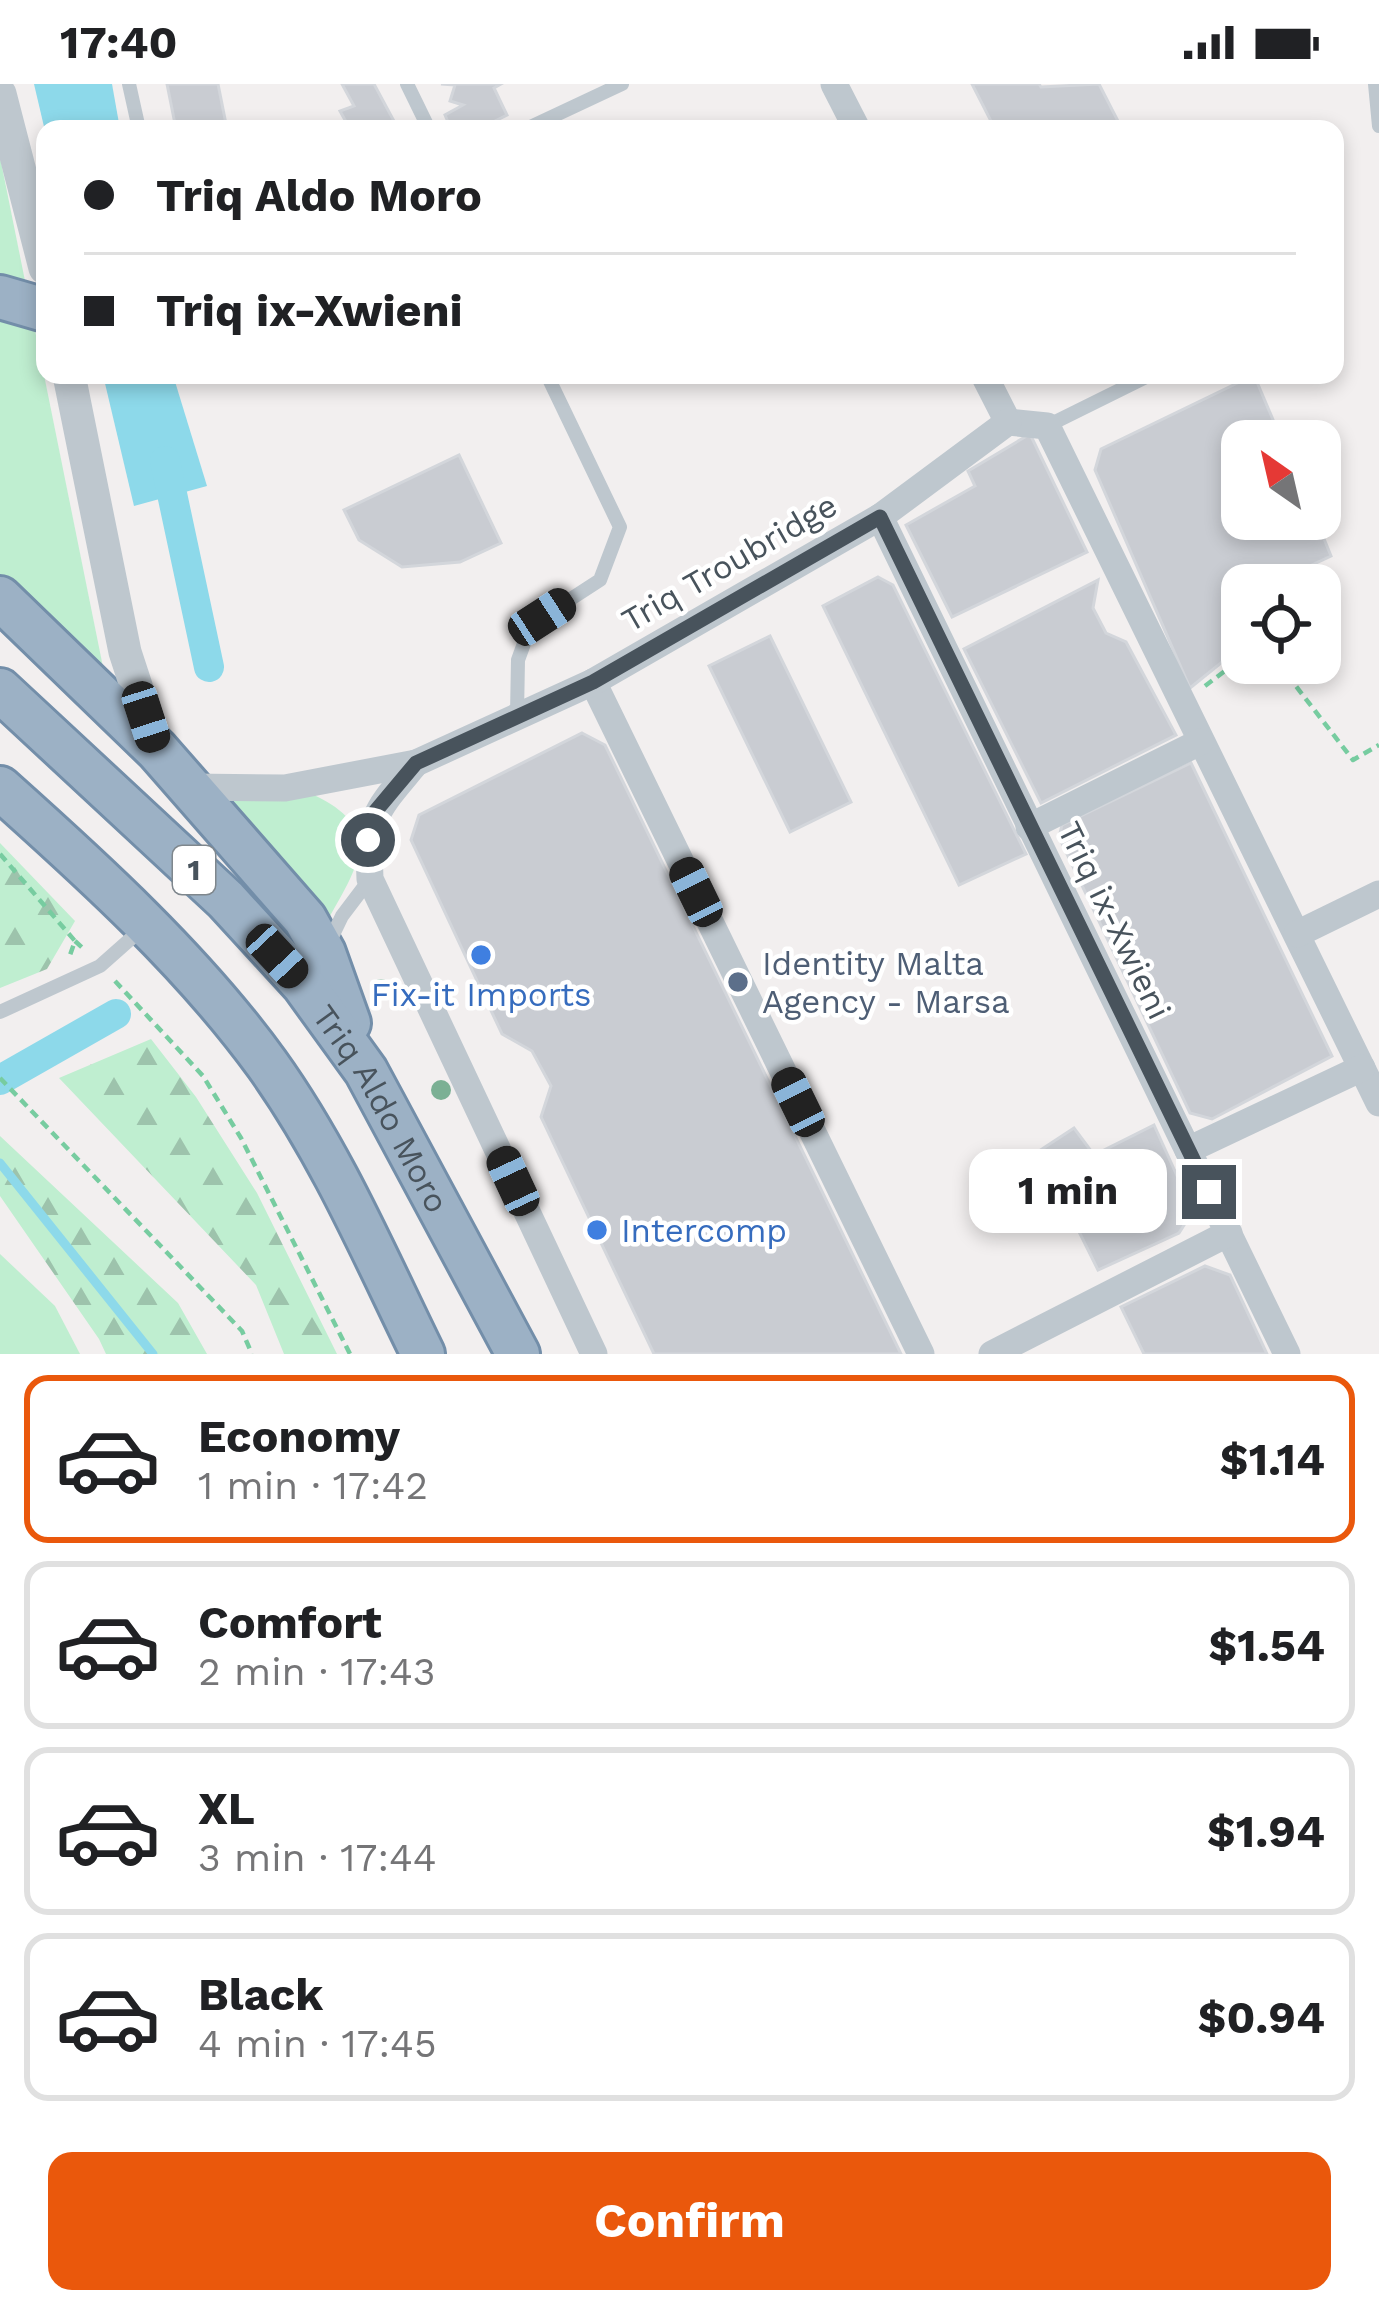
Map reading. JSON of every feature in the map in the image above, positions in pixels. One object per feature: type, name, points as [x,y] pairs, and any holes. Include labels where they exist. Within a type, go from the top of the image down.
[{"type":"highway","points":[[0,297],[36,307]]},
{"type":"highway","points":[[0,598],[157,750],[305,919],[324,953],[366,1071]]},
{"type":"highway","name":"Triq Aldo Moro","points":[[0,690],[226,900],[303,983],[366,1071],[518,1354]]},
{"type":"highway","name":"1","points":[[0,788],[145,926],[266,1062],[303,1117],[423,1354]]},
{"type":"street","points":[[834,84],[852,120]]},
{"type":"street","points":[[0,94],[36,233]]},
{"type":"street","points":[[71,384],[125,652],[157,750]]},
{"type":"street","points":[[989,384],[1008,422],[1047,425],[1379,1103]]},
{"type":"street","name":"Triq Troubridge","points":[[190,787],[284,788],[416,763],[593,682],[880,517],[1008,422]]},
{"type":"street","name":"Triq ix-Xwieni","points":[[880,517],[1287,1354]]},
{"type":"street","points":[[593,682],[921,1354]]},
{"type":"street","points":[[1029,826],[1200,742]]},
{"type":"street","points":[[416,763],[374,813],[368,840],[370,879],[594,1354]]},
{"type":"street","points":[[1297,934],[1379,894]]},
{"type":"street","points":[[1188,1150],[1361,1068]]},
{"type":"street","points":[[992,1354],[1229,1233]]},
{"type":"lane","points":[[129,84],[137,120]]},
{"type":"lane","points":[[407,84],[425,120]]},
{"type":"lane","points":[[545,120],[622,84]]},
{"type":"lane","points":[[1375,84],[1379,126]]},
{"type":"lane","points":[[517,714],[518,660],[526,638],[542,617],[600,580],[620,526],[551,384]]},
{"type":"lane","points":[[1047,425],[1131,384]]},
{"type":"lane","points":[[324,953],[342,916],[370,879]]},
{"type":"lane","points":[[0,1012],[100,966],[145,926]]},
{"type":"path","points":[[1181,704],[1221,674]]},
{"type":"path","points":[[1294,684],[1353,760],[1379,745]]},
{"type":"path","points":[[0,854],[75,941],[65,970]]},
{"type":"path","points":[[100,966],[203,1076],[241,1138],[350,1354]]},
{"type":"path","points":[[0,1078],[242,1331],[252,1354]]},
{"type":"green space","points":[[0,157],[36,335],[36,384],[46,384],[105,677],[0,592]]},
{"type":"green space","points":[[314,795],[352,823],[358,838],[354,871],[324,927],[222,802]]},
{"type":"green space","points":[[0,843],[75,921],[47,969],[0,988]]},
{"type":"green space","points":[[151,1039],[196,1097],[257,1193],[337,1354],[284,1354],[256,1285],[59,1078]]},
{"type":"green space","points":[[0,1136],[178,1303],[207,1354],[106,1354],[0,1196]]},
{"type":"green space","points":[[0,1254],[55,1306],[80,1354],[0,1354]]},
{"type":"water","points":[[34,84],[112,84],[118,120],[42,120]]},
{"type":"water","points":[[105,384],[176,384],[207,486],[134,506]]},
{"type":"building","points":[[167,84],[218,84],[225,120],[174,120]]},
{"type":"building","points":[[342,84],[374,84],[393,120],[345,120],[340,111],[354,106]]},
{"type":"building","points":[[441,84],[501,84],[494,88],[507,115],[497,120],[447,120],[445,115],[463,105],[450,101],[455,85]]},
{"type":"building","points":[[972,84],[1099,84],[1117,120],[990,120]]},
{"type":"building","points":[[1235,384],[1258,384],[1273,420],[1221,420],[1221,540],[1325,540],[1331,556],[1314,564],[1221,564],[1221,663],[1190,688],[1095,470],[1101,449]]},
{"type":"building","points":[[1030,434],[1087,552],[952,617],[906,525],[975,486],[968,471]]},
{"type":"building","points":[[459,455],[501,543],[460,562],[402,567],[359,540],[344,510]]},
{"type":"building","points":[[878,577],[893,585],[1026,854],[959,885],[823,606]]},
{"type":"building","points":[[1098,580],[1093,608],[1106,633],[1126,642],[1176,735],[1041,803],[964,649]]},
{"type":"building","points":[[770,636],[851,802],[790,832],[709,666]]},
{"type":"building","points":[[582,733],[605,745],[901,1354],[654,1354],[541,1117],[551,1086],[532,1051],[502,1034],[411,840],[419,815]]},
{"type":"building","points":[[1191,763],[1332,1056],[1212,1119],[1190,1113],[1059,837],[1062,825]]},
{"type":"building","points":[[1154,1125],[1193,1211],[1179,1233],[1098,1270],[1039,1151],[1074,1128],[1094,1155]]},
{"type":"building","points":[[1205,1266],[1230,1275],[1267,1354],[1144,1354],[1121,1307]]},
{"type":"waterway","points":[[165,461],[209,667]]},
{"type":"waterway","points":[[0,1080],[116,1014]]},
{"type":"waterway","points":[[0,1163],[153,1354]]},
{"type":"place","name":"Fix-it Imports","points":[[481,955]]},
{"type":"place","name":"Identity Malta Agency - Marsa","points":[[738,982]]},
{"type":"place","name":"Intercomp","points":[[597,1230]]},
{"type":"route","points":[[368,840],[374,813],[416,763],[593,682],[880,517],[1209,1192]]}]
